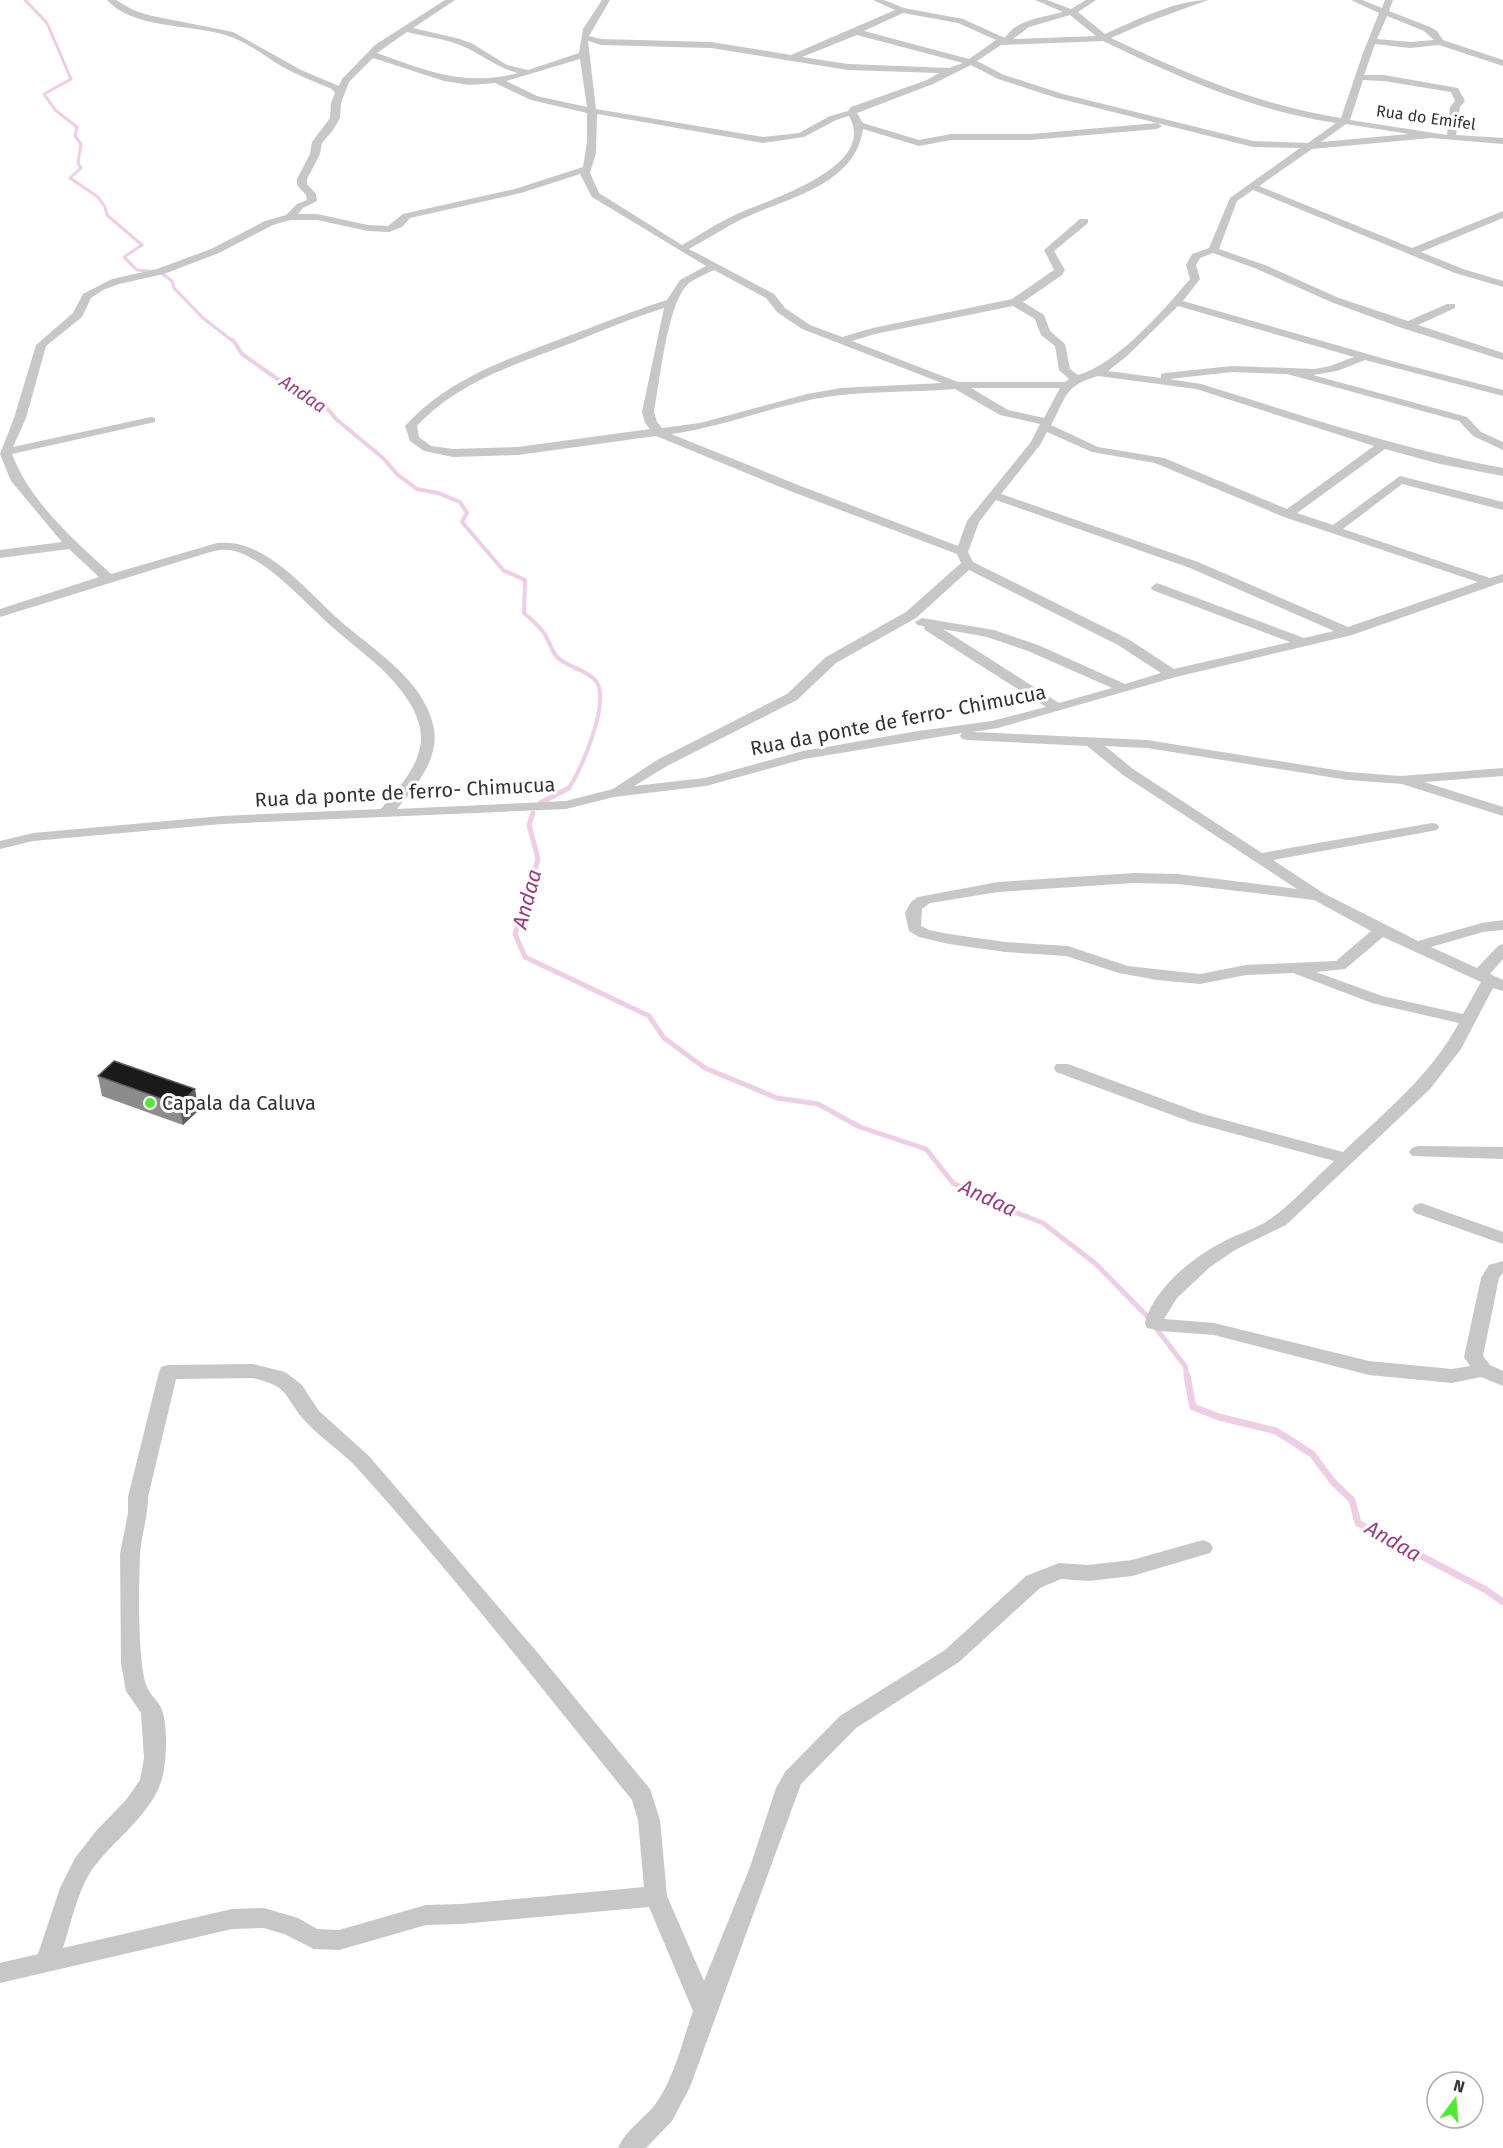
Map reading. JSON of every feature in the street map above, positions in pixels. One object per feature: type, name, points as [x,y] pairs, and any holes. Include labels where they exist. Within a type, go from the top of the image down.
[{"type":"street","points":[[111,0],[119,7],[135,14],[238,37],[292,68],[335,87],[340,93]]},
{"type":"street","points":[[290,217],[300,206],[312,201],[311,194],[302,184],[302,179],[315,154],[317,142],[330,128],[335,118],[345,81],[371,54],[404,29],[451,0]]},
{"type":"street","points":[[606,0],[592,20],[584,47],[591,112],[591,155],[585,174],[595,195],[682,249],[770,296],[794,320],[957,385],[1004,413],[1045,424],[1073,441],[1096,450],[1168,462],[1179,470],[1288,514],[1496,580]]},
{"type":"street","points":[[877,0],[902,10],[960,21],[1007,40]]},
{"type":"street","points":[[1039,0],[1072,12],[1104,38]]},
{"type":"street","points":[[1007,40],[1009,35],[1018,28],[1072,12],[1092,0]]},
{"type":"street","points":[[496,80],[544,102],[591,112],[612,113],[763,140],[801,135],[833,118],[852,113],[854,109],[930,82],[963,67],[999,42],[1104,38],[1142,21],[1204,0]]},
{"type":"street","points":[[1355,0],[1428,29],[1440,42]]},
{"type":"street","points":[[1213,250],[1233,200],[1345,121],[1389,0]]},
{"type":"street","points":[[791,58],[856,32],[902,10]]},
{"type":"street","points":[[404,29],[457,41],[470,46],[504,67],[529,73]]},
{"type":"street","points":[[856,32],[971,62],[1001,77],[1060,96],[1296,156]]},
{"type":"street","name":"Rua do Emifel","points":[[1104,38],[1212,88],[1286,110],[1451,138],[1503,141]]},
{"type":"street","points":[[1373,41],[1410,45],[1440,42],[1503,63]]},
{"type":"street","points":[[371,54],[422,73],[470,82],[496,80],[529,73],[584,47],[600,42],[711,45],[848,67],[950,71]]},
{"type":"street","points":[[1360,77],[1384,78],[1455,90],[1460,102],[1455,107],[1451,138]]},
{"type":"street","points":[[682,249],[738,217],[786,198],[840,168],[855,150],[860,133],[859,125],[852,113]]},
{"type":"street","points":[[859,125],[919,143],[951,137],[1031,137],[1169,124]]},
{"type":"street","points":[[1253,144],[1310,146],[1431,135]]},
{"type":"street","points":[[107,577],[57,531],[15,478],[5,452],[20,418],[41,345],[78,315],[87,296],[116,281],[160,272],[182,264],[215,251],[269,223],[290,217],[317,217],[368,228],[389,229],[398,225],[407,216],[519,191],[588,168]]},
{"type":"street","points":[[1251,186],[1459,271],[1503,284]]},
{"type":"street","points":[[1412,252],[1503,214]]},
{"type":"street","points":[[844,340],[873,331],[1015,302],[1024,298],[1038,285],[1058,274],[1060,270],[1049,250],[1084,221]]},
{"type":"street","points":[[673,302],[644,310],[453,389],[423,411],[411,426],[414,439],[428,448],[471,454],[518,451],[660,433],[841,391],[1072,382],[1098,373],[1123,354],[1176,302],[1195,279],[1191,265],[1196,256],[1213,250],[1261,267],[1335,300],[1406,326],[1503,357]]},
{"type":"street","points":[[713,266],[684,282],[673,302],[663,329],[648,412],[651,423],[660,433],[965,558],[1123,642],[1172,674]]},
{"type":"street","points":[[1015,302],[1040,317],[1045,333],[1055,339],[1065,352],[1065,370],[1072,382]]},
{"type":"street","points":[[1176,302],[1503,393]]},
{"type":"street","points":[[1406,326],[1451,306]]},
{"type":"street","points":[[1151,378],[1232,369],[1292,373],[1334,369],[1365,356]]},
{"type":"street","points":[[1098,373],[1151,378],[1197,386],[1383,445],[1503,472]]},
{"type":"street","points":[[1292,373],[1463,419],[1477,434],[1503,447],[1489,470]]},
{"type":"street","points":[[614,793],[662,763],[792,697],[831,660],[917,618],[965,558],[973,521],[1036,443],[1045,424],[1072,382]]},
{"type":"street","points":[[5,452],[151,420]]},
{"type":"street","points":[[1288,514],[1383,445]]},
{"type":"street","points":[[1335,529],[1400,480],[1503,506]]},
{"type":"street","points":[[994,496],[1194,565],[1347,632]]},
{"type":"street","points":[[0,554],[72,546]]},
{"type":"street","points":[[0,613],[107,577],[218,548],[228,546],[241,548],[310,598],[353,638],[372,649],[389,667],[424,714],[428,736],[420,769],[385,814]]},
{"type":"street","name":"Rua da ponte de ferro- Chimucua","points":[[0,844],[33,837],[222,820],[566,805],[614,793],[706,782],[803,755],[918,735],[993,725],[1172,674],[1347,632],[1496,580]]},
{"type":"street","points":[[1157,587],[1305,643]]},
{"type":"street","points":[[917,618],[988,633],[1033,648],[1124,688]]},
{"type":"street","points":[[917,618],[1057,708]]},
{"type":"street","points":[[918,735],[1148,744],[1336,774],[1401,780],[1503,772]]},
{"type":"street","points":[[1091,742],[1128,772],[1318,896],[1381,930],[1491,980]]},
{"type":"street","points":[[1401,780],[1503,812]]},
{"type":"street","points":[[1260,858],[1432,827]]},
{"type":"street","points":[[1318,896],[1178,879],[1134,878],[998,887],[929,899],[920,901],[913,908],[912,918],[914,928],[924,934],[1005,947],[1068,951],[1125,970],[1200,979],[1246,970],[1338,966],[1346,962],[1381,930]]},
{"type":"street","points":[[1419,946],[1482,928],[1503,925]]},
{"type":"street","points":[[1483,1370],[1452,1376],[1369,1368],[1214,1329],[1154,1323],[1155,1314],[1163,1304],[1204,1263],[1222,1250],[1269,1229],[1280,1221],[1424,1085],[1453,1049],[1491,980],[1503,949]]},
{"type":"street","points":[[1294,969],[1378,1000],[1468,1020]]},
{"type":"street","points":[[1062,1068],[1197,1118],[1348,1159]]},
{"type":"street","points":[[1419,1152],[1503,1153]]},
{"type":"street","points":[[1421,1209],[1503,1238]]},
{"type":"street","points":[[1503,1267],[1495,1269],[1490,1278],[1473,1357],[1483,1370],[1503,1379]]},
{"type":"street","points":[[46,1963],[71,1888],[83,1865],[104,1838],[134,1807],[150,1782],[155,1758],[152,1711],[137,1691],[131,1663],[130,1554],[138,1513],[138,1497],[168,1372],[253,1371],[278,1377],[295,1390],[312,1416],[362,1461],[530,1658],[642,1796],[649,1820],[656,1896],[705,2011]]},
{"type":"street","points":[[630,2148],[663,2113],[678,2087],[761,1867],[784,1795],[804,1764],[848,1722],[952,1656],[1033,1582],[1059,1571],[1088,1573],[1132,1568],[1203,1548]]},
{"type":"street","points":[[0,1972],[232,1919],[264,1918],[290,1925],[314,1939],[339,1940],[426,1915],[461,1914],[656,1896]]},
{"type":"building","points":[[114,1061],[195,1089],[179,1105],[98,1076]]},
{"type":"waterway","name":"Andaa","points":[[25,0],[47,23],[71,79],[44,94],[55,110],[77,127],[75,136],[81,144],[78,163],[81,168],[70,178],[98,197],[107,215],[142,245],[124,257],[137,270],[160,272],[172,281],[174,288],[203,318],[234,342]]},
{"type":"waterway","name":"Andaa","points":[[233,340],[242,354],[276,378],[328,409],[336,419],[383,458],[398,475],[417,489],[438,493],[460,502],[467,513],[462,522],[503,570],[525,580],[524,613],[544,633],[557,657],[592,677],[600,690],[597,719],[587,752],[568,788]]},
{"type":"waterway","name":"Andaa","points":[[540,803],[568,788]]},
{"type":"waterway","name":"Andaa","points":[[533,813],[529,825],[538,859],[515,934],[525,957],[649,1016],[664,1038],[705,1068],[777,1098],[818,1104],[860,1127],[926,1149],[953,1183],[1007,1209],[1043,1223],[1096,1264],[1146,1315],[1185,1366],[1187,1377]]},
{"type":"waterway","name":"Andaa","points":[[1187,1376],[1193,1407],[1219,1417],[1276,1431],[1312,1454],[1333,1482],[1352,1500],[1358,1523],[1486,1590],[1503,1602]]},
{"type":"place","name":"Capala da Caluva","points":[[150,1103]]}]
